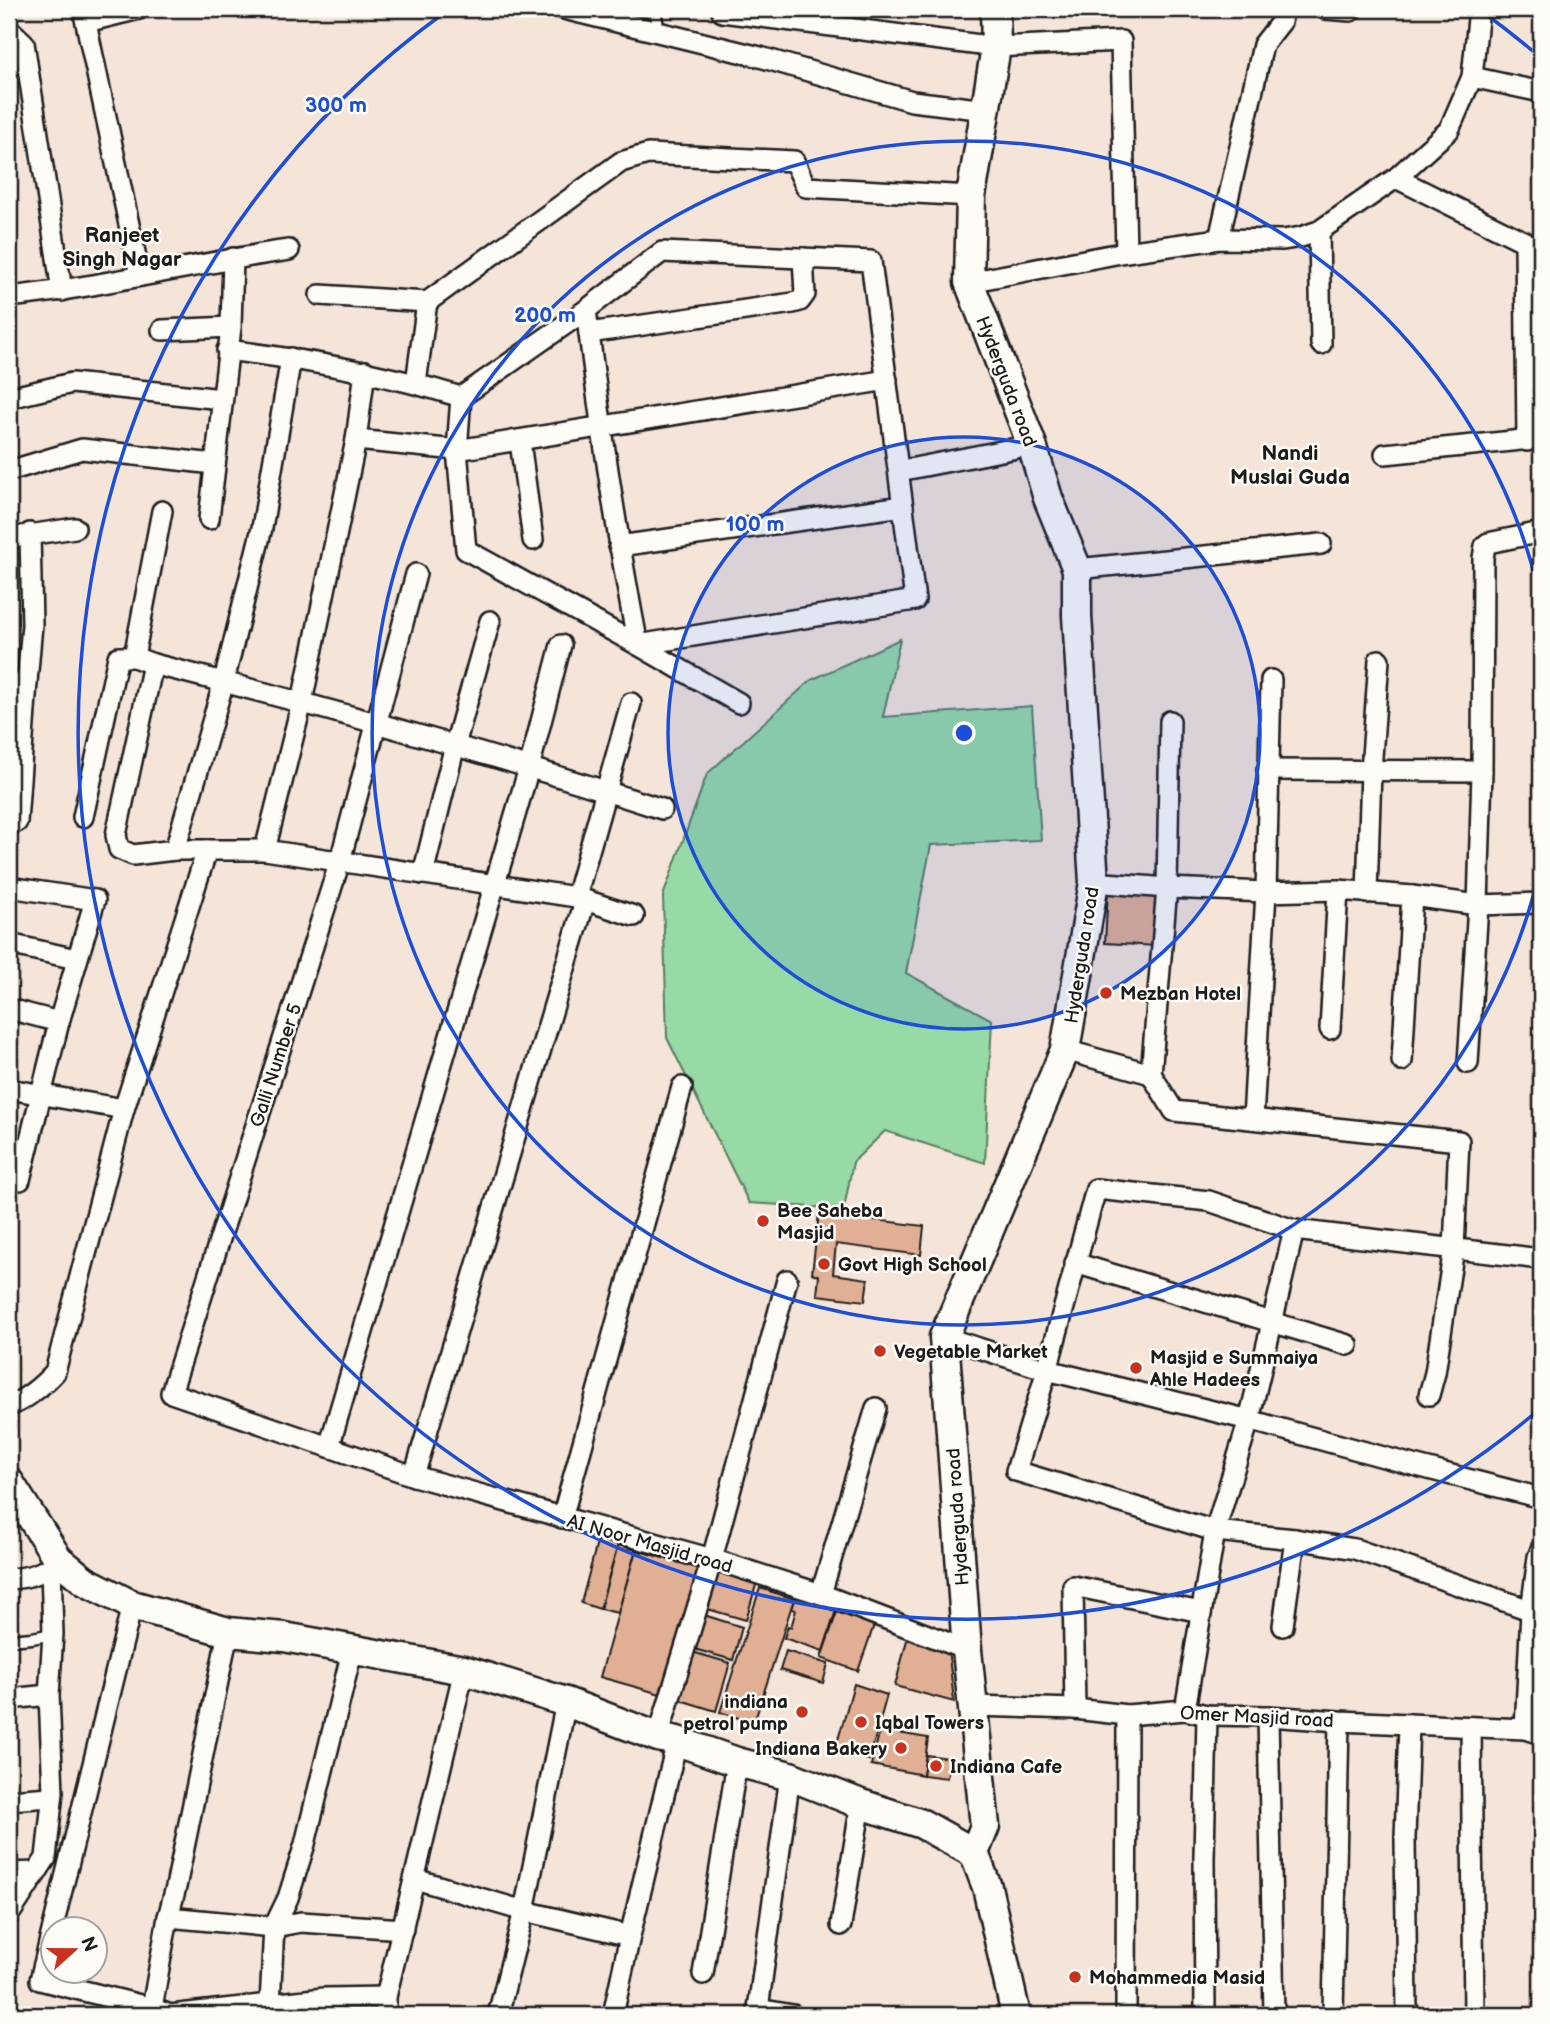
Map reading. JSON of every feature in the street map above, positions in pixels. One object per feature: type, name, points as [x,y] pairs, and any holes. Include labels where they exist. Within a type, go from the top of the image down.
[{"type":"street","points":[[139,9],[85,15],[140,276]]},
{"type":"street","points":[[564,9],[760,57],[912,101],[986,110]]},
{"type":"street","name":"Hyderguda road","points":[[974,1853],[985,1826],[967,1650],[944,1337],[1065,1050],[1094,882],[1078,629],[1077,569],[1048,498],[1032,445],[969,282],[971,196],[996,47],[995,9]]},
{"type":"street","points":[[1219,239],[1263,46],[1281,22],[1283,9]]},
{"type":"street","points":[[1325,9],[1351,11]]},
{"type":"street","points":[[969,282],[1126,252],[1219,239],[1283,240],[1319,231],[1396,178],[1449,130],[1472,77],[1479,9]]},
{"type":"street","points":[[722,12],[996,47],[1121,41],[1126,252]]},
{"type":"street","points":[[9,29],[24,43],[62,291]]},
{"type":"street","points":[[1472,77],[1541,92]]},
{"type":"street","points":[[320,295],[427,302],[621,162],[649,154],[794,161],[806,187],[971,196]]},
{"type":"street","points":[[1396,178],[1525,242],[1541,255]]},
{"type":"street","points":[[1319,231],[1321,344]]},
{"type":"street","points":[[1385,454],[1534,440],[1525,242]]},
{"type":"street","points":[[9,298],[289,250]]},
{"type":"street","points":[[461,397],[586,310],[662,252],[871,261],[915,600],[638,645]]},
{"type":"street","points":[[209,519],[231,327],[233,258]]},
{"type":"street","points":[[589,333],[800,301],[805,294],[803,258]]},
{"type":"street","points":[[416,383],[427,302]]},
{"type":"street","points":[[586,310],[619,546],[638,645]]},
{"type":"street","points":[[162,330],[231,327]]},
{"type":"street","points":[[227,350],[365,371],[461,397]]},
{"type":"street","points":[[175,850],[224,681],[262,527],[291,358]]},
{"type":"street","points":[[265,850],[302,702],[356,440],[365,371]]},
{"type":"street","points":[[356,440],[457,450],[887,380]]},
{"type":"street","points":[[9,398],[72,383],[222,399]]},
{"type":"street","points":[[461,397],[457,450],[466,550],[738,703]]},
{"type":"street","points":[[520,440],[533,540]]},
{"type":"street","points":[[899,471],[1032,445]]},
{"type":"street","points":[[9,471],[82,449],[214,464]]},
{"type":"street","points":[[619,546],[903,506]]},
{"type":"street","points":[[134,657],[162,511]]},
{"type":"street","points":[[17,822],[18,684],[33,625],[15,532],[75,528]]},
{"type":"street","points":[[1468,1063],[1479,905],[1483,558],[1488,543],[1541,532]]},
{"type":"street","points":[[1077,569],[1321,544]]},
{"type":"street","name":"Galli Number 5","points":[[329,1447],[171,1393],[340,861],[416,574]]},
{"type":"street","points":[[423,874],[454,746],[489,621]]},
{"type":"street","points":[[329,1447],[529,768],[561,645]]},
{"type":"street","points":[[83,817],[118,657],[134,657],[302,702],[662,809]]},
{"type":"street","points":[[1367,893],[1371,771],[1379,660]]},
{"type":"street","points":[[153,664],[117,835],[119,849],[132,855],[175,850],[265,850],[580,899],[634,916]]},
{"type":"street","points":[[1254,1119],[1266,892],[1271,680]]},
{"type":"street","points":[[414,1476],[580,899],[605,790],[631,703]]},
{"type":"street","points":[[1170,721],[1167,888],[1152,1074],[1174,1111],[1460,1141],[1454,1248],[1435,1373],[1429,1395]]},
{"type":"street","points":[[1267,770],[1482,771]]},
{"type":"street","points":[[9,1406],[43,1386],[55,1372],[124,1109],[207,850]]},
{"type":"street","points":[[1094,882],[1266,892],[1339,890],[1479,905],[1541,903]]},
{"type":"street","points":[[9,887],[95,900],[59,1022],[20,1180]]},
{"type":"street","points":[[1330,1029],[1339,890]]},
{"type":"street","points":[[1402,1060],[1412,896]]},
{"type":"street","points":[[9,944],[76,959]]},
{"type":"street","points":[[9,1009],[59,1022]]},
{"type":"street","points":[[1065,1050],[1152,1074]]},
{"type":"street","points":[[562,1518],[681,1087]]},
{"type":"street","points":[[9,1088],[124,1109]]},
{"type":"street","points":[[1536,1613],[1355,1549],[1295,1539],[1215,1531],[1016,1471],[1047,1370],[1096,1189],[1209,1201],[1294,1230],[1541,1259]]},
{"type":"street","points":[[1185,1710],[1215,1531],[1249,1420],[1294,1230]]},
{"type":"street","points":[[1075,1263],[1348,1345]]},
{"type":"street","points":[[613,2015],[668,1739],[712,1559],[787,1280]]},
{"type":"street","points":[[944,1337],[1047,1370],[1541,1497]]},
{"type":"street","points":[[821,1594],[876,1408]]},
{"type":"street","name":"AI Noor Masjid road","points":[[329,1447],[414,1476],[712,1559],[821,1594],[967,1650]]},
{"type":"street","points":[[9,1482],[54,1563],[50,1695],[53,1792],[46,1857],[9,1916]]},
{"type":"street","points":[[1283,1626],[1295,1539]]},
{"type":"street","points":[[1533,1732],[1538,1557],[1541,1549]]},
{"type":"street","points":[[9,1579],[36,1574],[54,1563]]},
{"type":"street","points":[[54,1563],[132,1605],[228,1632],[284,1637],[464,1670],[566,1702],[737,1762],[790,1776],[922,1824],[974,1853],[987,1886],[1016,2015]]},
{"type":"street","points":[[1075,1709],[1073,1586],[1201,1612]]},
{"type":"street","points":[[132,1605],[40,1980],[164,2013],[324,1998],[386,2006],[464,1670]]},
{"type":"street","points":[[164,2013],[168,1917],[228,1632]]},
{"type":"street","points":[[270,2004],[275,1927],[288,1898],[305,1844],[352,1651]]},
{"type":"street","points":[[9,1699],[50,1695]]},
{"type":"street","points":[[498,2015],[524,1911],[566,1702]]},
{"type":"street","name":"Omer Masjid road","points":[[973,1706],[1075,1709],[1127,1715],[1185,1710],[1207,1715],[1268,1716],[1533,1732]]},
{"type":"street","points":[[1125,2015],[1127,1715]]},
{"type":"street","points":[[1205,2015],[1207,1715]]},
{"type":"street","points":[[1268,1716],[1274,2015]]},
{"type":"street","points":[[1333,2015],[1339,1721]]},
{"type":"street","points":[[1407,2015],[1405,1838],[1409,1724]]},
{"type":"street","points":[[1471,1727],[1474,2015]]},
{"type":"street","points":[[703,1974],[737,1762]]},
{"type":"street","points":[[790,1776],[758,2008],[793,2015]]},
{"type":"street","points":[[9,1800],[51,1797]]},
{"type":"street","points":[[841,1925],[861,1804]]},
{"type":"street","points":[[9,1873],[37,1872]]},
{"type":"street","points":[[415,1879],[524,1911],[630,1936]]},
{"type":"street","points":[[168,1917],[275,1927],[301,1922],[403,1929]]},
{"type":"lane","points":[[655,9],[659,32]]},
{"type":"lane","points":[[9,1640],[53,1634]]},
{"type":"green space","points":[[900,639],[883,717],[1032,706],[1041,840],[931,845],[906,973],[992,1020],[985,1163],[885,1131],[853,1162],[844,1209],[749,1203],[667,1038],[663,896],[707,774],[811,680]]},
{"type":"building","points":[[1108,890],[1158,894],[1156,946],[1105,943]]},
{"type":"building","name":"Govt High School","points":[[819,1213],[924,1226],[921,1255],[836,1244],[833,1274],[868,1279],[865,1301],[817,1295],[819,1276],[812,1273]]},
{"type":"building","points":[[598,1539],[618,1545],[600,1609],[581,1603]]},
{"type":"building","points":[[618,1545],[636,1550],[618,1613],[600,1609]]},
{"type":"building","points":[[636,1550],[700,1569],[664,1695],[600,1677]]},
{"type":"building","points":[[717,1566],[758,1578],[746,1620],[704,1608]]},
{"type":"building","points":[[760,1588],[794,1599],[754,1723],[720,1712]]},
{"type":"building","points":[[797,1594],[837,1607],[823,1651],[784,1638],[788,1626],[791,1627],[796,1610],[792,1609]]},
{"type":"building","points":[[837,1612],[874,1625],[858,1671],[821,1658]]},
{"type":"building","points":[[704,1615],[742,1627],[733,1660],[694,1649]]},
{"type":"building","points":[[908,1636],[948,1647],[954,1702],[895,1686]]},
{"type":"building","points":[[786,1651],[828,1664],[823,1683],[780,1670]]},
{"type":"building","points":[[692,1652],[730,1663],[716,1711],[677,1699]]},
{"type":"building","name":"Iqbal Towers","points":[[854,1684],[887,1695],[869,1760],[835,1750]]},
{"type":"building","name":"Indiana Bakery","points":[[880,1730],[928,1738],[923,1775],[871,1765]]},
{"type":"building","name":"Indiana Cafe","points":[[926,1755],[950,1758],[947,1778],[923,1775]]},
{"type":"place","name":"Mezban Hotel","points":[[1106,993]]},
{"type":"place","name":"Bee Saheba Masjid","points":[[763,1221]]},
{"type":"place","name":"Govt High School","points":[[824,1264]]},
{"type":"place","name":"Vegetable Market","points":[[880,1351]]},
{"type":"place","name":"Masjid e Summaiya Ahle Hadees","points":[[1136,1368]]},
{"type":"place","name":"indiana petrol pump","points":[[802,1712]]},
{"type":"place","name":"Iqbal Towers","points":[[861,1722]]},
{"type":"place","name":"Indiana Bakery","points":[[901,1748]]},
{"type":"place","name":"Indiana Cafe","points":[[936,1766]]},
{"type":"place","name":"Mohammedia Masid","points":[[1075,1977]]},
{"type":"district","name":"Ranjeet Singh Nagar","points":[[122,247]]},
{"type":"district","name":"Nandi Muslai Guda","points":[[1290,465]]}]
